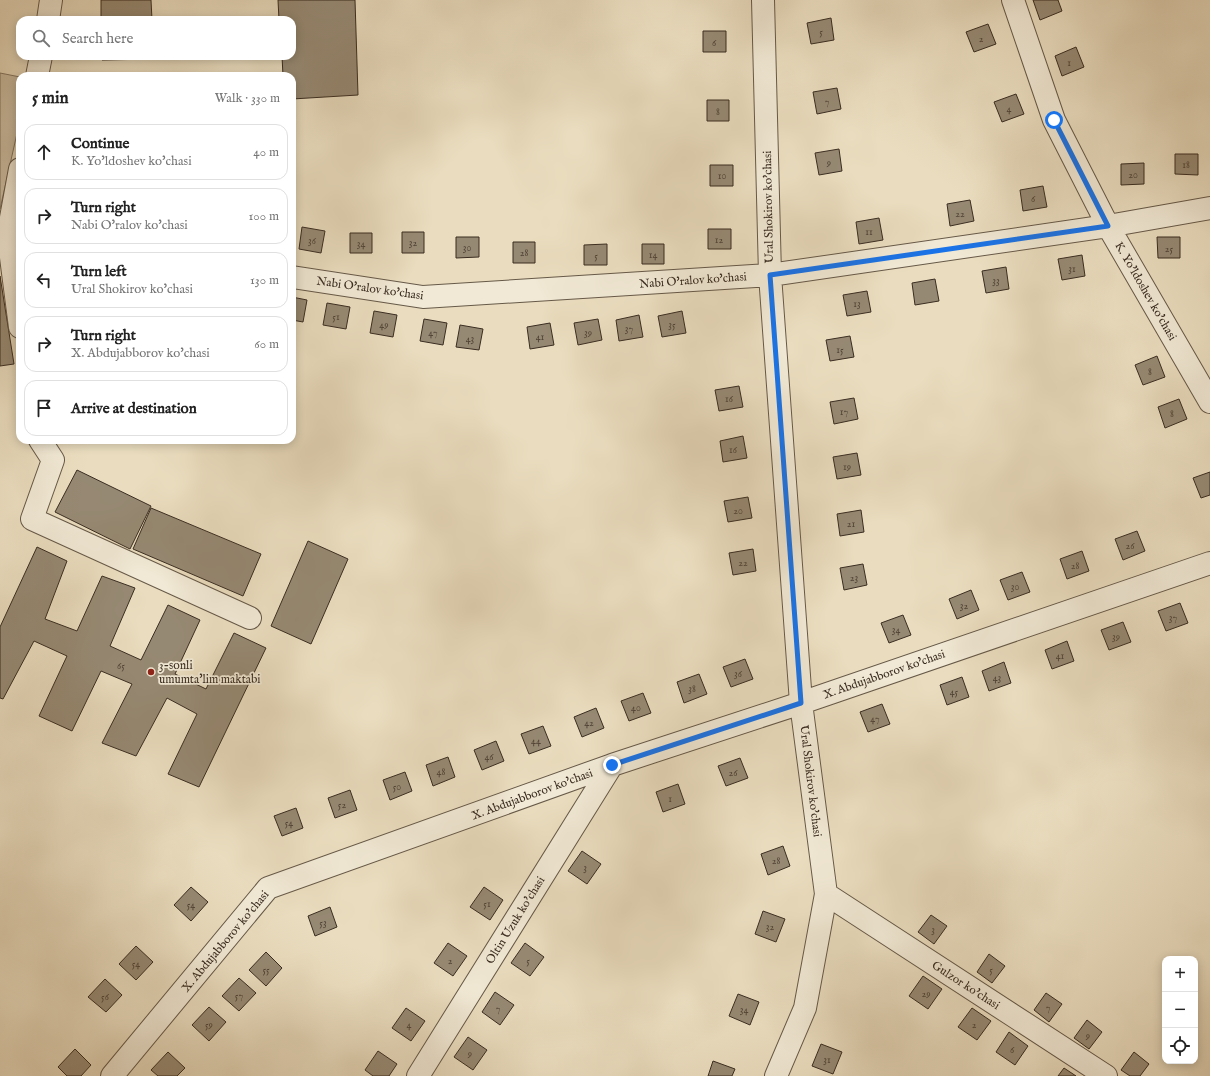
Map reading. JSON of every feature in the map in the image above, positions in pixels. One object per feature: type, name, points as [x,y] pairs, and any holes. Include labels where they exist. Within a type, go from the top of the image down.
[{"type":"street","points":[[49,16],[51,0]]},
{"type":"street","name":"Ural Shokirov ko'chasi","points":[[763,0],[770,275],[801,703],[826,894],[805,1008],[776,1076]]},
{"type":"street","name":"K. Yo'ldoshev ko'chasi","points":[[1013,0],[1054,120],[1108,226],[1210,402]]},
{"type":"street","points":[[38,72],[40,60]]},
{"type":"street","points":[[16,193],[9,235],[16,294]]},
{"type":"street","name":"Nabi O'ralov ko'chasi","points":[[296,278],[423,297],[770,275],[1108,226],[1210,208]]},
{"type":"street","points":[[43,444],[53,460],[32,519],[250,618]]},
{"type":"street","name":"X. Abdujabborov ko'chasi","points":[[112,1076],[268,888],[612,765],[801,703],[1210,563]]},
{"type":"street","name":"Oltin Uzuk ko'chasi","points":[[418,1076],[612,765]]},
{"type":"street","name":"Gulzor ko'chasi","points":[[826,894],[1106,1076]]},
{"type":"shaded area","points":[[0,73],[16,76],[16,138],[0,209]]},
{"type":"building","points":[[101,0],[151,0],[152,16],[101,16]]},
{"type":"building","points":[[278,0],[355,0],[358,95],[296,99],[296,72],[283,72],[282,60],[296,60],[296,16],[279,16]]},
{"type":"building","points":[[1033,0],[1058,0],[1062,11],[1040,20]]},
{"type":"building","points":[[831,18],[834,40],[811,44],[807,23]]},
{"type":"building","points":[[988,24],[996,44],[974,52],[966,32]]},
{"type":"building","points":[[703,31],[726,31],[726,52],[703,52]]},
{"type":"building","points":[[1076,47],[1084,67],[1062,76],[1055,56]]},
{"type":"building","points":[[837,88],[841,109],[817,114],[813,92]]},
{"type":"building","points":[[1016,94],[1024,114],[1002,122],[994,102]]},
{"type":"building","points":[[707,100],[729,100],[729,121],[707,121]]},
{"type":"building","points":[[839,149],[842,171],[819,175],[815,153]]},
{"type":"building","points":[[1175,154],[1198,154],[1198,175],[1175,174]]},
{"type":"building","points":[[1144,163],[1144,184],[1121,185],[1121,164]]},
{"type":"building","points":[[710,165],[733,165],[733,186],[710,186]]},
{"type":"building","points":[[1043,186],[1047,207],[1023,211],[1020,190]]},
{"type":"building","points":[[970,200],[974,221],[950,226],[947,204]]},
{"type":"building","points":[[879,218],[883,240],[859,244],[856,222]]},
{"type":"building","points":[[302,227],[325,231],[321,253],[299,249]]},
{"type":"building","points":[[708,229],[731,229],[731,249],[708,249]]},
{"type":"building","points":[[402,232],[424,232],[424,253],[402,253]]},
{"type":"building","points":[[350,233],[372,233],[372,253],[350,253]]},
{"type":"building","points":[[456,237],[479,237],[479,257],[456,258]]},
{"type":"building","points":[[1157,237],[1180,237],[1180,258],[1158,258]]},
{"type":"building","points":[[513,242],[535,242],[535,263],[513,263]]},
{"type":"building","points":[[607,244],[607,265],[584,265],[584,245]]},
{"type":"building","points":[[642,244],[664,244],[664,264],[642,264]]},
{"type":"building","points":[[1082,255],[1085,276],[1062,280],[1058,259]]},
{"type":"building","points":[[1006,267],[1009,289],[986,293],[982,271]]},
{"type":"building","points":[[0,276],[14,364],[0,366]]},
{"type":"building","points":[[935,279],[939,301],[915,305],[912,283]]},
{"type":"building","points":[[867,291],[871,312],[847,316],[843,295]]},
{"type":"building","points":[[296,298],[307,300],[303,322],[296,321]]},
{"type":"building","points":[[327,303],[350,307],[346,329],[323,325]]},
{"type":"building","points":[[374,311],[397,315],[393,337],[370,333]]},
{"type":"building","points":[[682,311],[686,333],[662,337],[658,316]]},
{"type":"building","points":[[639,315],[643,337],[619,341],[616,320]]},
{"type":"building","points":[[424,319],[447,323],[443,345],[420,341]]},
{"type":"building","points":[[598,319],[602,340],[578,345],[574,323]]},
{"type":"building","points":[[550,323],[554,345],[530,349],[527,327]]},
{"type":"building","points":[[460,325],[483,329],[479,350],[456,347]]},
{"type":"building","points":[[850,336],[854,357],[830,361],[826,340]]},
{"type":"building","points":[[1157,356],[1165,377],[1143,385],[1135,365]]},
{"type":"building","points":[[739,386],[743,407],[719,411],[715,390]]},
{"type":"building","points":[[854,398],[858,419],[834,424],[830,402]]},
{"type":"building","points":[[1179,399],[1187,419],[1165,428],[1158,407]]},
{"type":"building","points":[[743,436],[747,458],[723,462],[720,441]]},
{"type":"building","points":[[857,453],[861,475],[837,479],[833,457]]},
{"type":"building","points":[[77,470],[151,506],[130,549],[55,512]]},
{"type":"building","points":[[1210,472],[1210,495],[1201,498],[1193,478]]},
{"type":"building","points":[[748,497],[752,518],[728,522],[724,501]]},
{"type":"building","points":[[151,508],[261,554],[243,596],[133,549]]},
{"type":"building","points":[[861,510],[864,532],[840,536],[837,514]]},
{"type":"building","points":[[1137,531],[1145,551],[1123,560],[1115,539]]},
{"type":"building","points":[[308,541],[348,559],[311,644],[271,626]]},
{"type":"building","points":[[37,547],[67,561],[45,619],[77,631],[102,576],[135,588],[110,646],[141,660],[168,605],[200,620],[175,674],[206,689],[234,633],[266,648],[199,787],[168,774],[197,714],[167,698],[136,756],[102,743],[132,684],[101,671],[72,731],[39,716],[67,656],[34,641],[3,699],[0,698],[0,627]]},
{"type":"building","points":[[753,549],[756,571],[733,575],[729,553]]},
{"type":"building","points":[[1082,551],[1089,571],[1067,579],[1060,559]]},
{"type":"building","points":[[863,564],[867,585],[844,590],[840,568]]},
{"type":"building","points":[[1022,572],[1030,592],[1008,600],[1000,580]]},
{"type":"building","points":[[971,590],[979,610],[957,619],[949,599]]},
{"type":"building","points":[[1180,603],[1188,623],[1166,631],[1158,611]]},
{"type":"building","points":[[903,615],[911,635],[889,643],[881,623]]},
{"type":"building","points":[[1123,622],[1131,642],[1109,650],[1101,630]]},
{"type":"building","points":[[1067,641],[1074,661],[1052,669],[1045,650]]},
{"type":"building","points":[[745,659],[753,679],[731,687],[723,667]]},
{"type":"building","points":[[1004,662],[1011,683],[989,691],[982,671]]},
{"type":"building","points":[[699,674],[707,694],[684,703],[677,682]]},
{"type":"building","points":[[962,677],[969,697],[947,705],[940,685]]},
{"type":"building","points":[[643,693],[651,713],[629,721],[621,701]]},
{"type":"building","points":[[882,704],[890,724],[868,732],[860,712]]},
{"type":"building","points":[[596,708],[604,728],[582,737],[574,717]]},
{"type":"building","points":[[543,726],[551,746],[529,754],[521,734]]},
{"type":"building","points":[[496,741],[504,761],[482,770],[474,750]]},
{"type":"building","points":[[448,757],[455,777],[433,786],[426,765]]},
{"type":"building","points":[[740,758],[748,778],[726,786],[718,766]]},
{"type":"building","points":[[405,772],[412,791],[390,800],[383,780]]},
{"type":"building","points":[[678,784],[685,804],[663,812],[656,792]]},
{"type":"building","points":[[350,790],[357,810],[335,818],[328,798]]},
{"type":"building","points":[[296,808],[303,828],[282,836],[274,816]]},
{"type":"building","points":[[783,846],[790,866],[768,875],[761,854]]},
{"type":"building","points":[[582,851],[601,864],[587,884],[568,871]]},
{"type":"building","points":[[191,887],[208,902],[191,921],[174,905]]},
{"type":"building","points":[[484,887],[503,900],[490,920],[470,907]]},
{"type":"building","points":[[330,907],[337,927],[315,936],[308,916]]},
{"type":"building","points":[[763,911],[785,919],[776,942],[755,934]]},
{"type":"building","points":[[931,915],[947,926],[934,944],[918,932]]},
{"type":"building","points":[[448,943],[467,956],[453,976],[434,963]]},
{"type":"building","points":[[525,943],[544,957],[530,976],[511,963]]},
{"type":"building","points":[[136,946],[153,962],[136,980],[119,964]]},
{"type":"building","points":[[266,952],[282,968],[266,986],[249,970]]},
{"type":"building","points":[[989,954],[1005,966],[992,983],[977,972]]},
{"type":"building","points":[[923,976],[942,989],[928,1009],[909,996]]},
{"type":"building","points":[[239,978],[256,993],[239,1011],[222,996]]},
{"type":"building","points":[[105,979],[122,995],[106,1012],[88,997]]},
{"type":"building","points":[[495,992],[514,1005],[500,1025],[482,1012]]},
{"type":"building","points":[[1046,993],[1062,1004],[1049,1022],[1034,1010]]},
{"type":"building","points":[[738,994],[759,1002],[750,1025],[729,1016]]},
{"type":"building","points":[[209,1007],[226,1022],[209,1041],[192,1025]]},
{"type":"building","points":[[406,1008],[425,1021],[411,1041],[392,1028]]},
{"type":"building","points":[[972,1008],[991,1021],[977,1040],[958,1027]]},
{"type":"building","points":[[1087,1020],[1102,1032],[1089,1049],[1074,1038]]},
{"type":"building","points":[[1009,1032],[1028,1046],[1015,1065],[996,1052]]},
{"type":"building","points":[[468,1037],[487,1050],[473,1070],[454,1057]]},
{"type":"building","points":[[821,1044],[842,1052],[833,1074],[812,1066]]},
{"type":"building","points":[[75,1049],[91,1065],[81,1076],[67,1076],[58,1067]]},
{"type":"building","points":[[378,1051],[397,1064],[389,1076],[373,1076],[365,1070]]},
{"type":"building","points":[[168,1052],[185,1068],[177,1076],[158,1076],[151,1070]]},
{"type":"building","points":[[1134,1052],[1149,1064],[1140,1076],[1130,1076],[1121,1070]]},
{"type":"building","points":[[713,1061],[735,1069],[732,1076],[708,1076]]},
{"type":"building","points":[[1064,1068],[1076,1076],[1058,1076]]},
{"type":"place","name":"3-sonli umumta'lim maktabi","points":[[151,672]]},
{"type":"route","points":[[612,765],[801,703],[770,275],[1108,226],[1054,120]]}]
